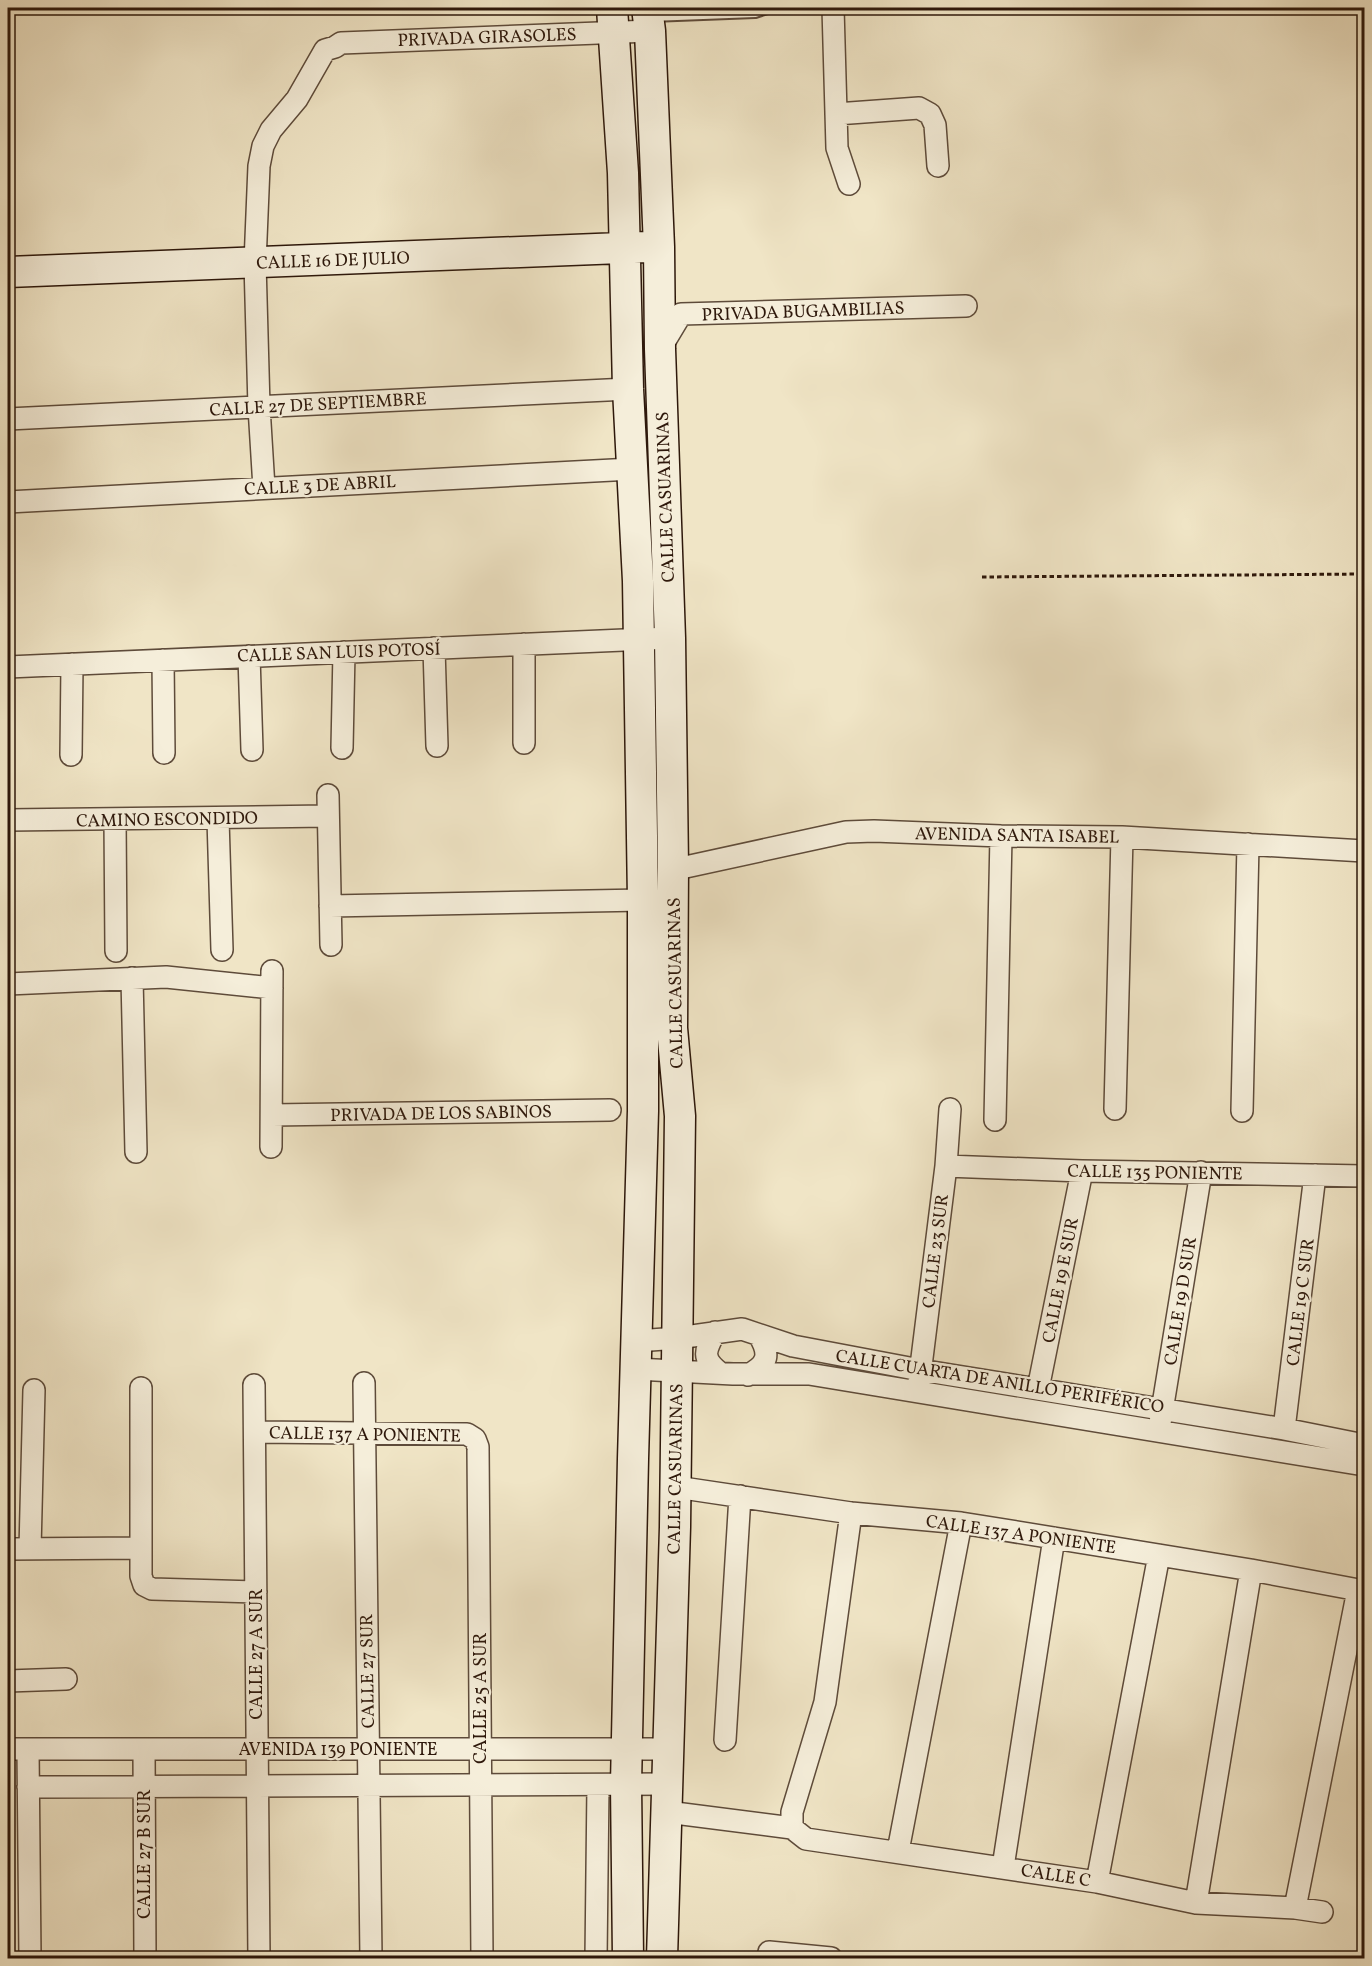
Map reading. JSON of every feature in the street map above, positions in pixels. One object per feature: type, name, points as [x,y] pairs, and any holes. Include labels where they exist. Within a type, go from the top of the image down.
[{"type":"main road","name":"CALLE CASUARINAS","points":[[648,18],[659,247],[660,350],[670,638],[673,867],[672,1028],[680,1116],[676,1487],[662,1959]]},
{"type":"main road","name":"CALLE CASUARINAS","points":[[614,20],[623,172],[628,389],[638,581],[643,900],[643,1111],[627,1749],[612,1784],[628,1959]]},
{"type":"main road","name":"CALLE 16 DE JULIO","points":[[8,272],[659,247]]},
{"type":"street","points":[[833,8],[837,148],[849,184]]},
{"type":"street","name":"PRIVADA GIRASOLES","points":[[255,263],[258,166],[263,146],[271,130],[297,99],[325,50],[341,42],[648,18]]},
{"type":"street","points":[[836,114],[919,108],[930,114],[935,125],[938,166]]},
{"type":"street","points":[[255,263],[264,488]]},
{"type":"street","name":"PRIVADA BUGAMBILIAS","points":[[660,350],[681,314],[966,306]]},
{"type":"street","name":"CALLE 27 DE SEPTIEMBRE","points":[[8,419],[628,389]]},
{"type":"street","name":"CALLE 3 DE ABRIL","points":[[8,502],[632,469]]},
{"type":"street","name":"CALLE SAN LUIS POTOSÍ","points":[[8,667],[670,638]]},
{"type":"street","points":[[524,644],[524,743]]},
{"type":"street","points":[[434,648],[437,746]]},
{"type":"street","points":[[342,748],[344,652]]},
{"type":"street","points":[[249,656],[252,750]]},
{"type":"street","points":[[163,660],[164,753]]},
{"type":"street","points":[[71,755],[72,664]]},
{"type":"street","name":"CAMINO ESCONDIDO","points":[[8,820],[218,819],[328,806],[330,906]]},
{"type":"street","points":[[115,819],[116,951]]},
{"type":"street","points":[[218,819],[222,950]]},
{"type":"street","name":"AVENIDA SANTA ISABEL","points":[[673,867],[681,868],[846,832],[874,831],[1001,836],[1122,837],[1365,851]]},
{"type":"street","points":[[995,1120],[1001,836]]},
{"type":"street","points":[[1115,1108],[1122,837]]},
{"type":"street","points":[[1242,1111],[1248,844]]},
{"type":"street","points":[[331,945],[330,906],[643,900]]},
{"type":"street","points":[[8,984],[166,977],[272,980],[271,1147]]},
{"type":"street","points":[[132,978],[136,1152]]},
{"type":"street","name":"CALLE 23 SUR","points":[[917,1392],[946,1166],[950,1109]]},
{"type":"street","name":"PRIVADA DE LOS SABINOS","points":[[272,1115],[610,1110]]},
{"type":"street","name":"CALLE 135 PONIENTE","points":[[946,1166],[1365,1176]]},
{"type":"street","name":"CALLE 19 E SUR","points":[[1038,1389],[1082,1171]]},
{"type":"street","name":"CALLE 19 D SUR","points":[[1159,1431],[1201,1172]]},
{"type":"street","name":"CALLE 19 C SUR","points":[[1284,1429],[1315,1175]]},
{"type":"street","name":"CALLE CUARTA DE ANILLO PERIFÉRICO","points":[[636,1355],[678,1338],[742,1329],[793,1346],[920,1370],[1162,1408],[1365,1445]]},
{"type":"street","points":[[715,1332],[708,1344],[706,1358],[710,1365],[720,1373]]},
{"type":"street","points":[[748,1375],[759,1369],[767,1354],[759,1335]]},
{"type":"street","name":"CALLE CUARTA DE ANILLO PERIFÉRICO","points":[[636,1355],[677,1371],[748,1375],[809,1374],[1365,1465]]},
{"type":"street","name":"CALLE 27 SUR","points":[[364,1383],[370,1959]]},
{"type":"street","name":"CALLE 27 A SUR","points":[[254,1385],[259,1959]]},
{"type":"street","points":[[141,1388],[141,1576],[144,1585],[152,1589],[256,1592]]},
{"type":"street","points":[[30,1549],[34,1390]]},
{"type":"street","name":"CALLE 137 A PONIENTE","points":[[255,1432],[466,1434],[475,1438]]},
{"type":"street","name":"CALLE 25 A SUR","points":[[475,1438],[478,1447],[482,1959]]},
{"type":"street","name":"CALLE 137 A PONIENTE","points":[[676,1487],[851,1513],[961,1523],[1251,1570],[1361,1591]]},
{"type":"street","points":[[724,1740],[741,1496]]},
{"type":"street","points":[[792,1828],[792,1812],[825,1702],[851,1513]]},
{"type":"street","points":[[898,1851],[961,1523]]},
{"type":"street","points":[[1003,1867],[1054,1538]]},
{"type":"street","points":[[8,1550],[141,1548]]},
{"type":"street","points":[[1097,1882],[1159,1555]]},
{"type":"street","points":[[1196,1903],[1251,1570]]},
{"type":"street","points":[[1295,1908],[1361,1591]]},
{"type":"street","points":[[8,1681],[66,1679]]},
{"type":"street","points":[[18,1749],[28,1787],[30,1959]]},
{"type":"street","name":"AVENIDA 139 PONIENTE","points":[[18,1749],[669,1749]]},
{"type":"street","name":"CALLE 27 B SUR","points":[[144,1749],[145,1959]]},
{"type":"street","points":[[596,1959],[612,1784]]},
{"type":"street","name":"AVENIDA 139 PONIENTE","points":[[28,1787],[612,1784],[792,1828]]},
{"type":"street","name":"CALLE C","points":[[792,1828],[806,1839],[1097,1882],[1196,1903],[1295,1908],[1322,1912]]},
{"type":"street","points":[[769,1952],[831,1959]]},
{"type":"lane","points":[[648,18],[755,12],[768,8]]},
{"type":"path","points":[[982,577],[1365,574]]}]
